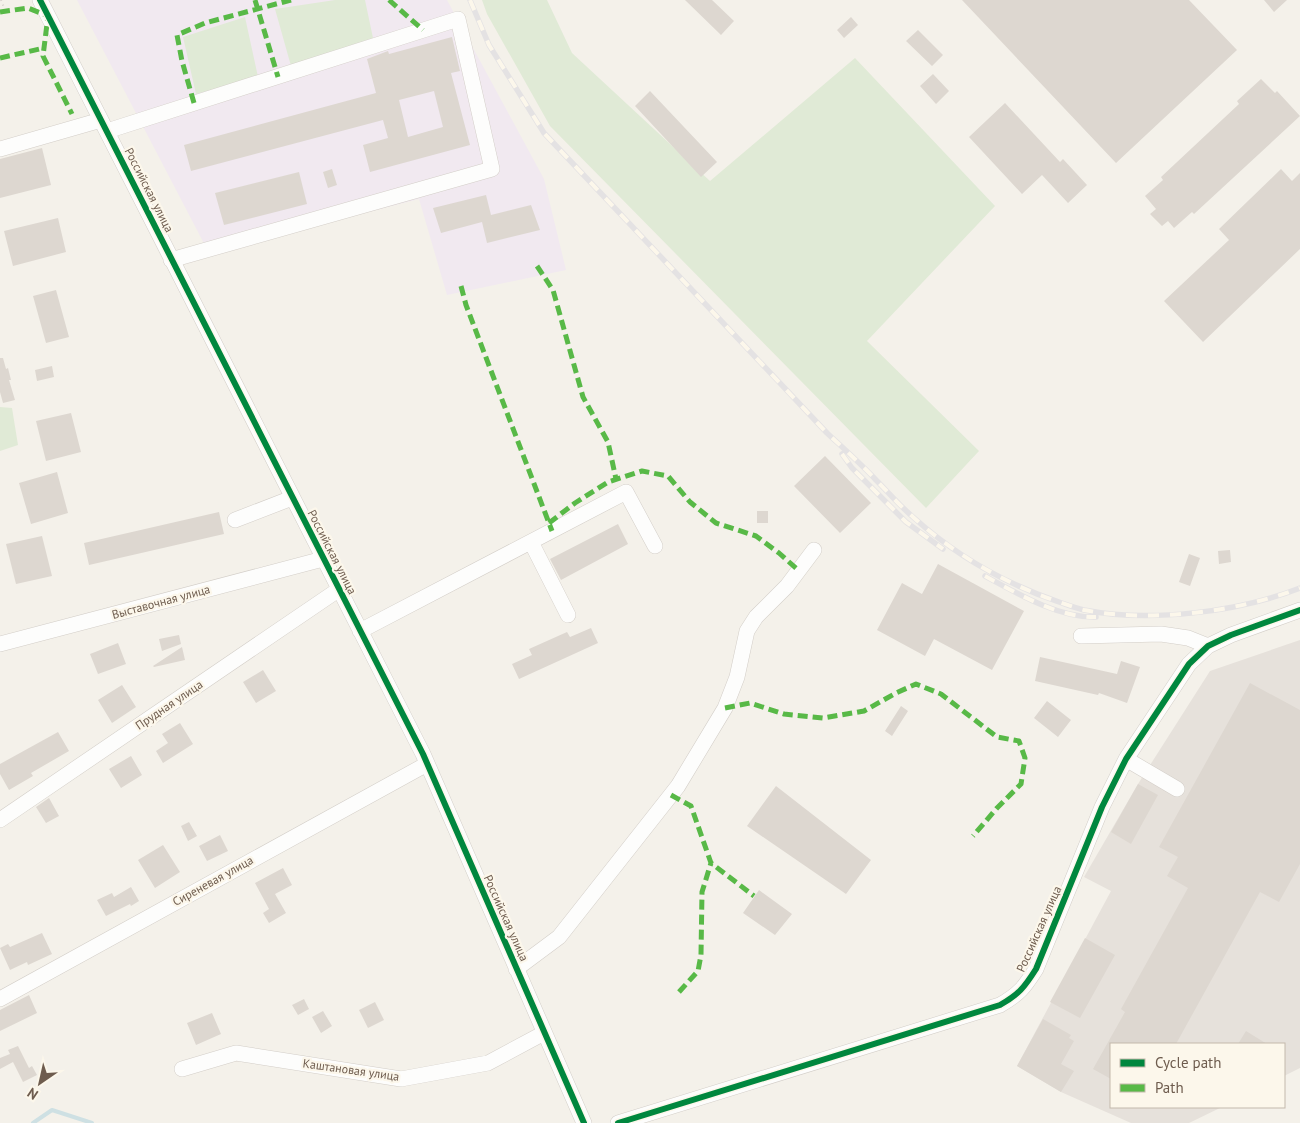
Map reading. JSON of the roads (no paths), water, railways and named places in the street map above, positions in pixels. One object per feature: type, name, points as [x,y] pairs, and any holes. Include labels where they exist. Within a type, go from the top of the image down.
[{"type":"street","name":"Российская улица","points":[[40,0],[427,764],[584,1123]]},
{"type":"street","points":[[0,149],[104,126],[458,18],[492,169],[171,260]]},
{"type":"street","points":[[360,631],[626,492],[655,546]]},
{"type":"street","points":[[235,520],[292,498]]},
{"type":"street","points":[[531,542],[568,615]]},
{"type":"street","points":[[516,969],[559,937],[678,786],[725,708],[737,677],[747,631],[756,617],[787,586],[814,550]]},
{"type":"street","name":"Выставочная улица","points":[[0,644],[323,559]]},
{"type":"street","name":"Прудная улица","points":[[0,820],[338,590]]},
{"type":"street","name":"Российская улица","points":[[618,1123],[1000,1006],[1016,996],[1026,986],[1036,968],[1102,807],[1126,759],[1189,664],[1208,646],[1231,635],[1300,610]]},
{"type":"street","points":[[1081,636],[1160,634],[1188,638],[1208,646]]},
{"type":"street","points":[[1126,759],[1177,789]]},
{"type":"street","name":"Сиреневая улица","points":[[0,999],[427,764]]},
{"type":"street","name":"Каштановая улица","points":[[182,1069],[236,1053],[400,1078],[488,1063],[544,1033]]},
{"type":"waterway","points":[[33,1123],[52,1110],[92,1123]]},
{"type":"railway","points":[[470,0],[489,45],[544,133],[827,433],[908,513],[946,544],[982,567],[1039,595],[1084,610],[1110,614],[1165,615],[1194,613],[1249,603],[1300,588]]},
{"type":"railway","points":[[842,454],[852,468],[906,522],[943,549]]},
{"type":"railway","points":[[985,576],[1039,604],[1068,614],[1096,617]]}]
